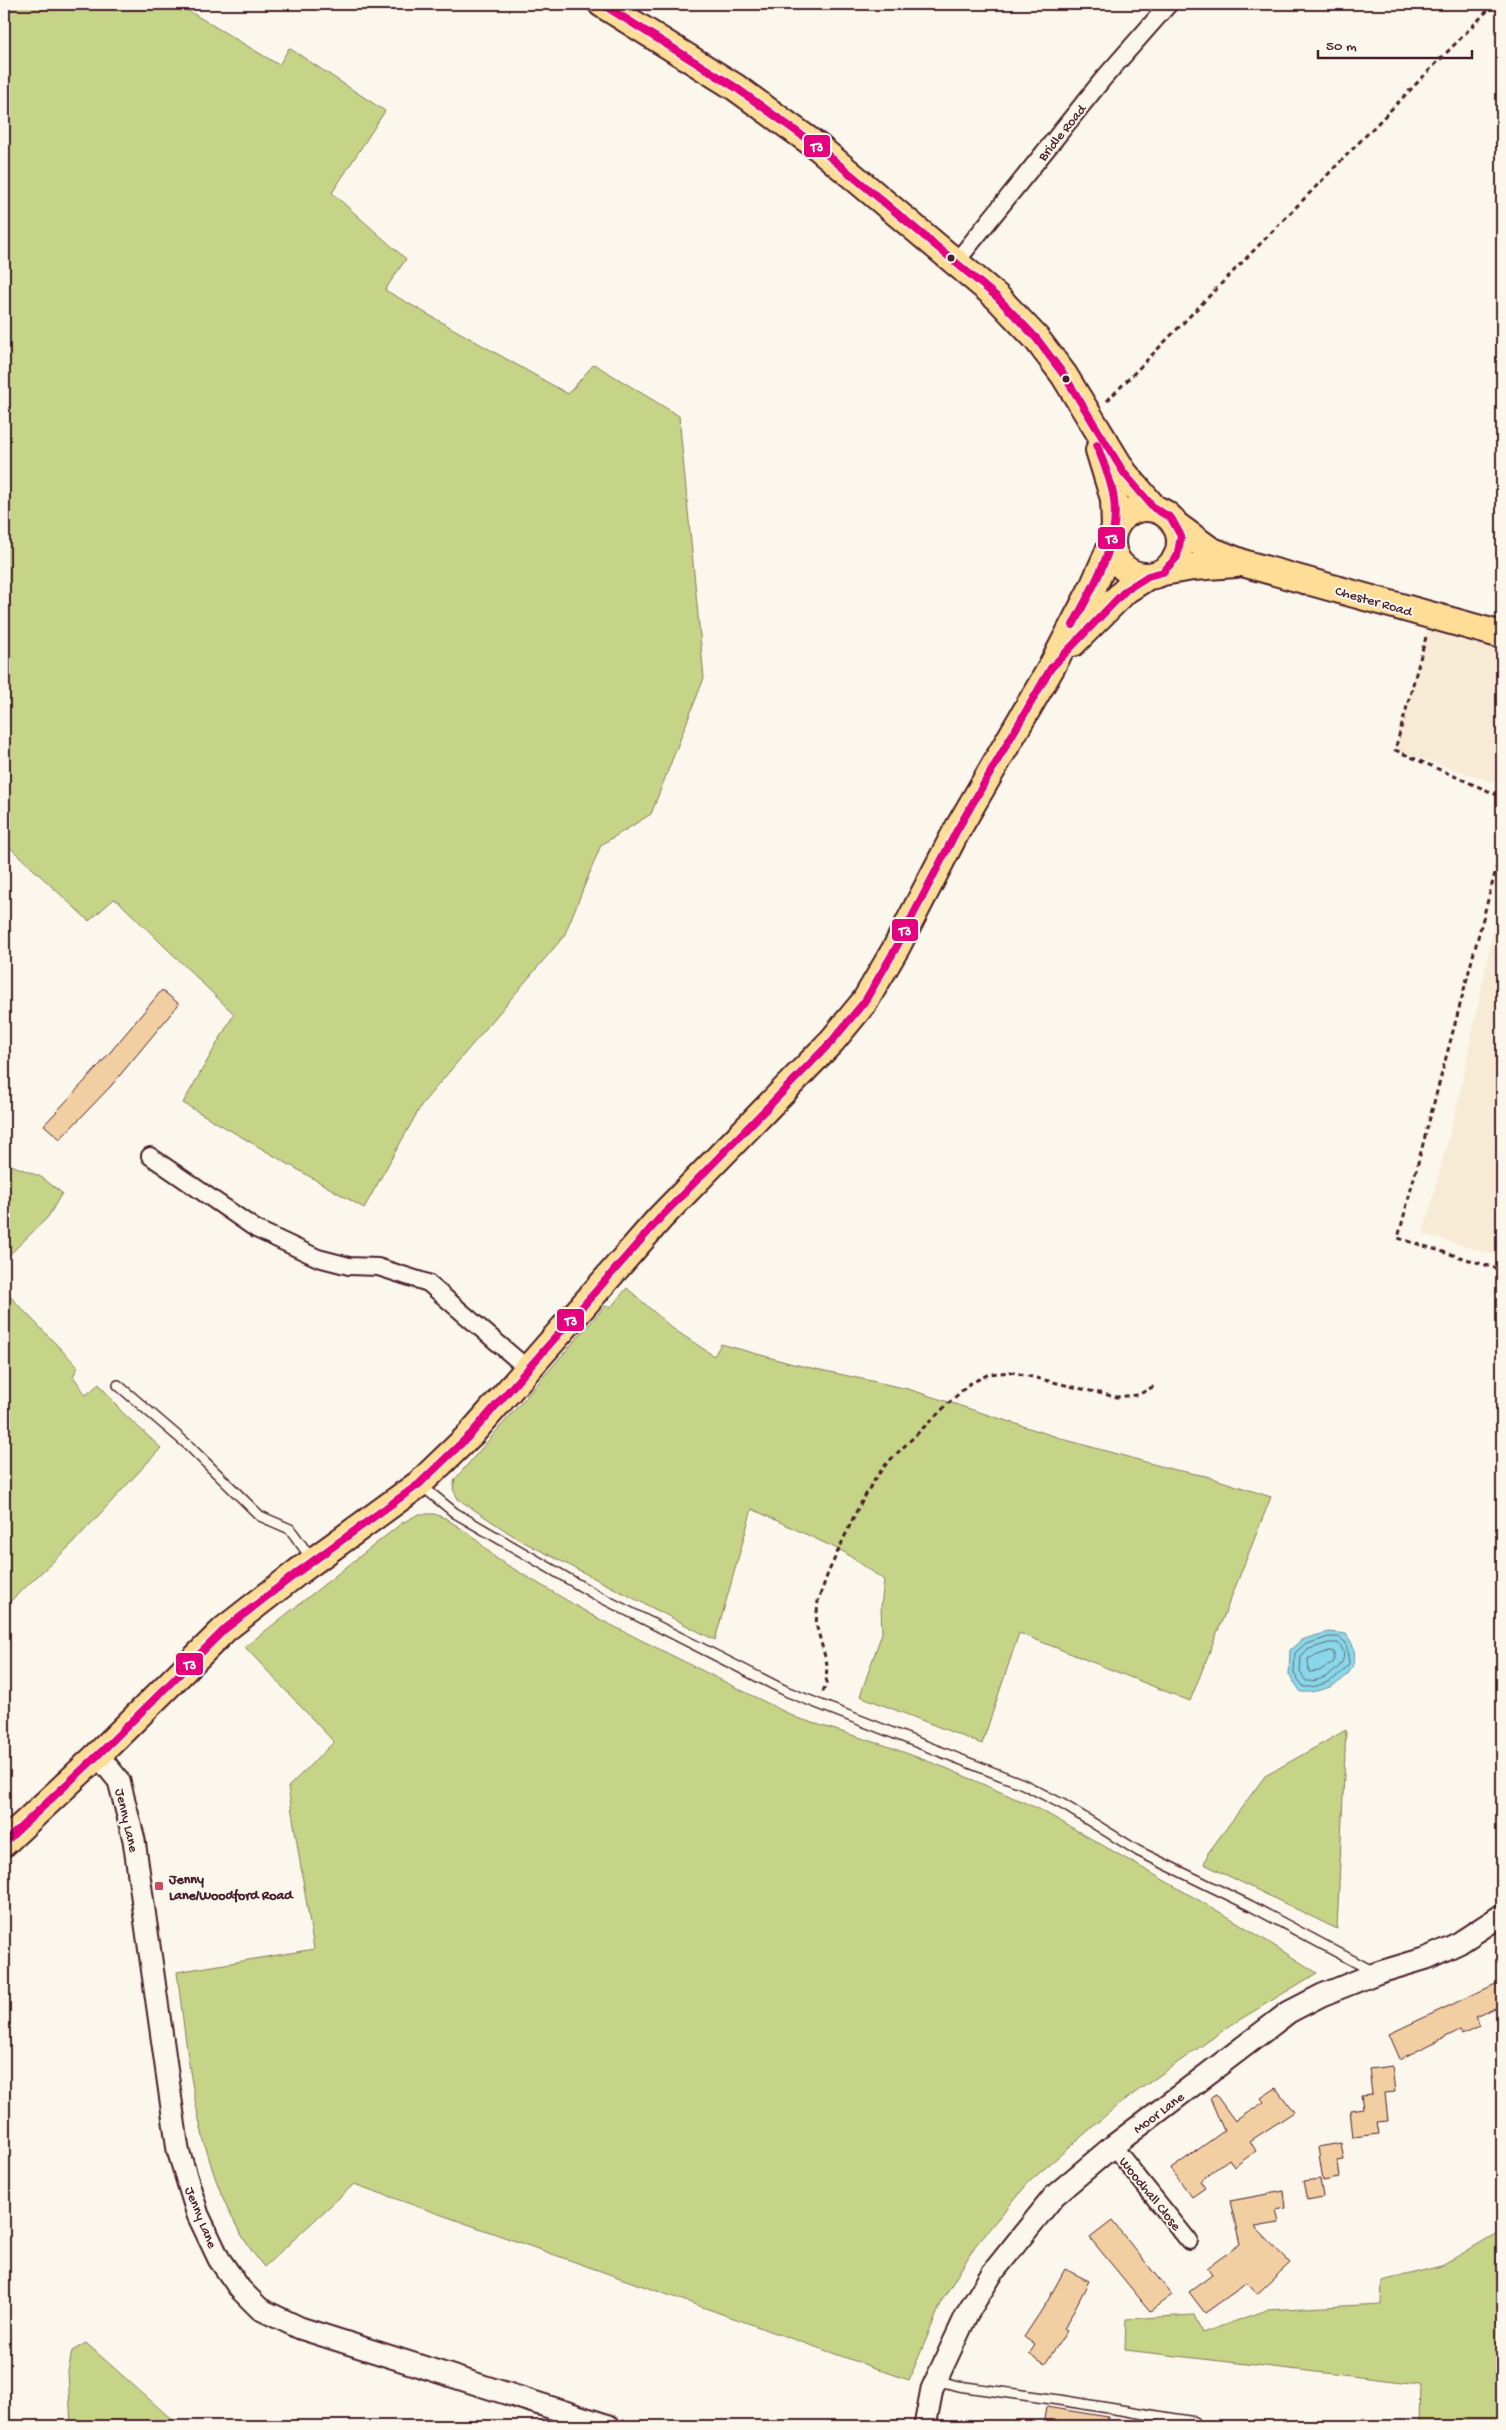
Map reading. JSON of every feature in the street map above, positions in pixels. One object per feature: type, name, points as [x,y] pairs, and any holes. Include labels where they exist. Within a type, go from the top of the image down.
[{"type":"main road","points":[[602,4],[735,87],[811,142],[996,297],[1036,338],[1064,375],[1124,473],[1154,508],[1171,518],[1177,526],[1180,536],[1177,557],[1155,574],[1126,590],[1051,668]]},
{"type":"main road","points":[[1090,419],[1114,499],[1114,536],[1120,564],[1138,575],[1155,574]]},
{"type":"main road","points":[[4,1843],[98,1756],[225,1629],[313,1560],[419,1484],[471,1434],[660,1218],[832,1041],[866,1001],[896,948],[956,832],[1051,668],[1093,587],[1122,518],[1131,511],[1142,508],[1154,508]]},
{"type":"main road","name":"Chester Road","points":[[1177,526],[1210,550],[1246,564],[1502,635]]},
{"type":"main road","name":"Chester Road","points":[[1155,574],[1194,567],[1246,564]]},
{"type":"street","name":"Bridle Road","points":[[956,262],[1103,79],[1169,4]]},
{"type":"street","points":[[150,1156],[256,1229],[318,1258],[349,1266],[378,1267],[428,1283],[528,1370]]},
{"type":"street","name":"Jenny Lane","points":[[98,1756],[120,1781],[134,1840],[179,2156],[198,2215],[219,2259],[240,2289],[260,2309],[300,2328],[609,2426]]},
{"type":"street","name":"Moor Lane","points":[[925,2426],[935,2380],[967,2314],[993,2272],[1055,2195],[1113,2146],[1289,2012],[1322,1995],[1377,1973],[1427,1958],[1459,1943],[1502,1915]]},
{"type":"street","name":"Woodhall Close","points":[[1113,2146],[1189,2241]]},
{"type":"lane","points":[[118,1386],[188,1445],[260,1516],[290,1529],[313,1560]]},
{"type":"lane","points":[[419,1484],[455,1513],[596,1595],[788,1692],[1024,1784],[1064,1805],[1138,1851],[1251,1906],[1377,1973]]},
{"type":"lane","points":[[935,2380],[958,2386],[1195,2422]]},
{"type":"path","points":[[1090,419],[1494,4]]},
{"type":"path","points":[[1432,616],[1395,750],[1502,797]]},
{"type":"path","points":[[1502,847],[1398,1238],[1502,1270]]},
{"type":"path","points":[[818,1704],[826,1683],[827,1664],[816,1624],[818,1601],[828,1573],[855,1514],[874,1480],[887,1463],[969,1384],[989,1374],[1011,1372],[1116,1397],[1138,1395],[1156,1385]]},
{"type":"shaded area","points":[[1428,628],[1502,646],[1502,785],[1395,750]]},
{"type":"shaded area","points":[[1502,888],[1502,1257],[1423,1234],[1458,1101]]},
{"type":"green space","points":[[4,4],[177,4],[279,65],[289,48],[385,111],[332,193],[406,259],[385,290],[568,394],[594,364],[679,416],[704,678],[651,814],[601,845],[564,936],[422,1104],[364,1208],[183,1103],[234,1014],[119,902],[114,899],[89,921],[4,842]]},
{"type":"green space","points":[[4,1162],[41,1177],[62,1193],[48,1217],[4,1260]]},
{"type":"green space","points":[[627,1288],[672,1328],[714,1356],[721,1344],[793,1364],[908,1389],[1066,1440],[1171,1469],[1206,1476],[1271,1497],[1190,1701],[1019,1633],[982,1744],[860,1696],[882,1633],[881,1607],[884,1580],[844,1552],[752,1509],[715,1640],[518,1539],[458,1499],[453,1489],[455,1479],[605,1306],[611,1307]]},
{"type":"green space","points":[[4,1290],[78,1367],[73,1376],[86,1395],[99,1384],[122,1412],[161,1448],[71,1545],[4,1607]]},
{"type":"green space","points":[[419,1514],[434,1514],[445,1518],[471,1535],[497,1559],[595,1617],[797,1718],[887,1746],[946,1768],[1039,1809],[1237,1922],[1317,1973],[1231,2025],[1119,2104],[1029,2182],[975,2246],[943,2299],[909,2380],[354,2184],[264,2267],[242,2235],[224,2201],[211,2165],[193,2088],[177,1972],[314,1949],[288,1787],[334,1742],[245,1647],[402,1523]]},
{"type":"green space","points":[[1346,1730],[1337,1929],[1204,1864],[1208,1853],[1265,1776]]},
{"type":"green space","points":[[1502,2230],[1502,2426],[1419,2426],[1420,2384],[1125,2350],[1126,2319],[1194,2315],[1202,2333],[1267,2310],[1381,2304],[1382,2281],[1441,2266]]},
{"type":"green space","points":[[86,2343],[181,2426],[71,2426],[68,2372],[72,2351]]},
{"type":"water","points":[[1328,1632],[1346,1634],[1353,1646],[1355,1658],[1352,1668],[1346,1676],[1326,1689],[1301,1692],[1289,1675],[1290,1650],[1301,1640]]},
{"type":"building","points":[[162,990],[179,1004],[111,1086],[60,1139],[44,1125],[97,1068]]},
{"type":"building","points":[[1502,1981],[1502,2005],[1475,2017],[1480,2026],[1462,2035],[1460,2030],[1400,2059],[1389,2034]]},
{"type":"building","points":[[1392,2066],[1395,2092],[1385,2093],[1388,2121],[1377,2122],[1379,2134],[1353,2137],[1350,2110],[1363,2108],[1361,2095],[1372,2094],[1369,2069]]},
{"type":"building","points":[[1276,2088],[1294,2112],[1250,2141],[1256,2151],[1234,2167],[1229,2159],[1200,2181],[1205,2188],[1192,2197],[1171,2169],[1224,2131],[1210,2098],[1216,2095],[1235,2121],[1264,2102],[1261,2098]]},
{"type":"building","points":[[1341,2143],[1344,2160],[1337,2161],[1339,2178],[1323,2181],[1318,2147]]},
{"type":"building","points":[[1320,2179],[1323,2197],[1307,2200],[1303,2181]]},
{"type":"building","points":[[1284,2191],[1286,2208],[1276,2210],[1279,2223],[1255,2227],[1290,2263],[1257,2294],[1247,2283],[1205,2313],[1189,2292],[1212,2275],[1207,2268],[1240,2244],[1230,2201]]},
{"type":"building","points":[[1112,2221],[1172,2295],[1150,2311],[1090,2238]]},
{"type":"building","points":[[1065,2269],[1089,2281],[1064,2329],[1067,2331],[1045,2364],[1029,2354],[1035,2345],[1024,2337],[1047,2302]]},
{"type":"building","points":[[1046,2407],[1108,2417],[1107,2426],[1043,2426]]},
{"type":"transit line","name":"T3","points":[[4,1843],[98,1755],[225,1629],[298,1572],[419,1484],[471,1434],[660,1218],[832,1041],[865,1001],[896,948],[956,832],[1051,668],[1126,590],[1148,576],[1163,572],[1177,557],[1181,536],[1171,518],[1154,508],[1124,473],[1064,375],[1036,338],[997,297],[818,147],[735,87],[602,4]]},
{"type":"transit line","name":"T3","points":[[1073,625],[1103,565],[1113,533],[1115,517],[1113,493],[1097,445]]},
{"type":"place","name":"Jenny Lane/Woodford Road","points":[[159,1886]]}]
